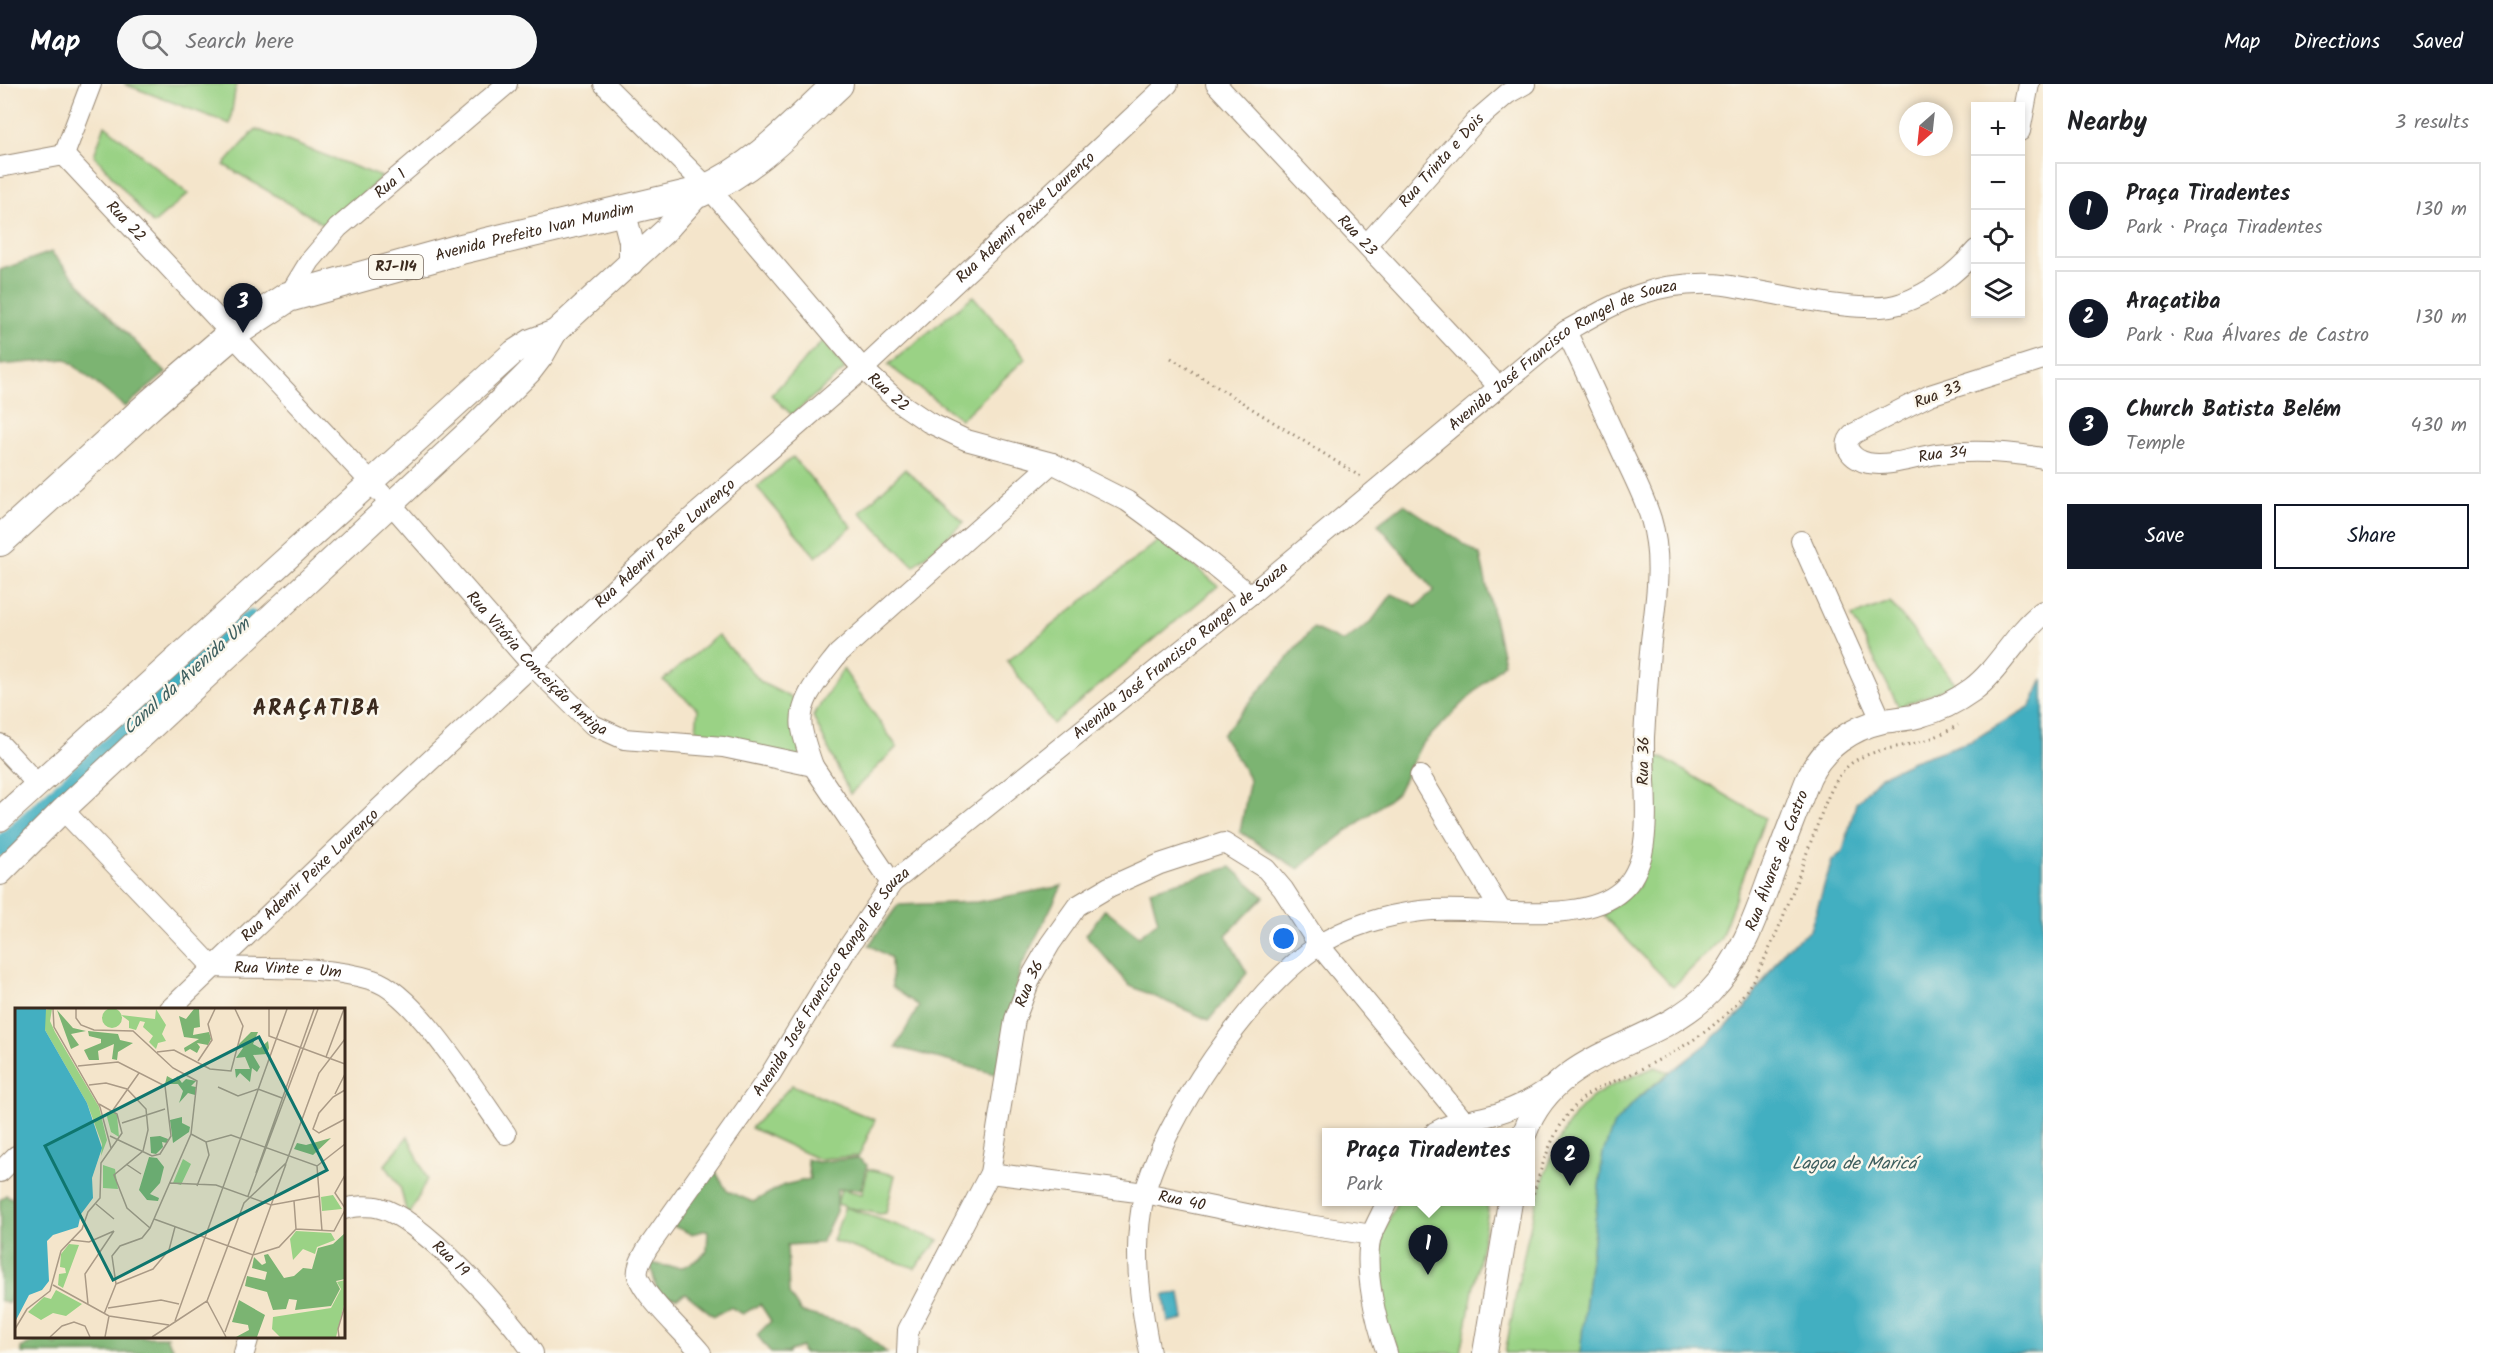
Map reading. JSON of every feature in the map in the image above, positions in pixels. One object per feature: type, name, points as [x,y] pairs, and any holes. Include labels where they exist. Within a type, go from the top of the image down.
[{"type":"main road","name":"Avenida Prefeito Ivan Mundim","points":[[0,541],[153,402],[232,334],[288,297],[461,249],[704,190],[736,175],[758,159],[838,84]]},
{"type":"street","points":[[0,167],[64,155],[91,84]]},
{"type":"street","name":"Rua 1","points":[[288,297],[310,261],[338,228],[507,84]]},
{"type":"street","name":"Rua 22","points":[[604,84],[704,190],[863,369],[900,403],[928,422],[966,440],[1052,463],[1127,501],[1197,552],[1250,595]]},
{"type":"street","name":"Rua Ademir Peixe Lourenço","points":[[171,1008],[683,525],[863,369],[1168,84]]},
{"type":"street","name":"Rua 23","points":[[1216,84],[1498,386]]},
{"type":"street","name":"Rua Trinta e Dois","points":[[1366,244],[1478,118],[1507,94],[1525,84]]},
{"type":"street","points":[[2025,104],[2029,84]]},
{"type":"street","name":"Rua 22","points":[[64,155],[232,334]]},
{"type":"street","points":[[0,819],[38,784],[529,372],[543,355],[555,332],[632,263],[704,190]]},
{"type":"street","points":[[623,210],[631,241],[632,263]]},
{"type":"street","name":"Avenida José Francisco Rangel de Souza","points":[[701,1353],[648,1295],[638,1274],[639,1266],[647,1249],[770,1075],[845,952],[892,883],[1250,595],[1566,331],[1621,300],[1659,287],[1713,284],[1860,308],[1901,304],[1936,285],[1963,266],[1971,256]]},
{"type":"street","name":"Rua 36","points":[[1150,1353],[1140,1285],[1138,1245],[1145,1193],[1174,1125],[1213,1059],[1272,984],[1319,945],[1361,926],[1388,917],[1441,909],[1568,910],[1600,904],[1618,894],[1635,872],[1642,852],[1644,739],[1659,570],[1651,520],[1633,474],[1566,331]]},
{"type":"street","points":[[0,873],[382,494],[514,352],[531,341],[555,332]]},
{"type":"street","name":"Rua Vitória Conceição Antiga","points":[[232,334],[382,494],[532,665],[593,725],[624,739],[723,747],[813,766]]},
{"type":"street","name":"Rua 33","points":[[1847,450],[1849,437],[1855,433],[1930,395],[2043,359]]},
{"type":"street","name":"Rua 34","points":[[1847,450],[1852,457],[1877,464],[1938,454],[1979,452],[2043,458]]},
{"type":"street","points":[[892,883],[813,766],[802,729],[801,711],[811,690],[838,654],[1052,463]]},
{"type":"street","points":[[1801,541],[1882,722]]},
{"type":"street","name":"Rua Álvares de Castro","points":[[1527,1128],[1539,1105],[1556,1083],[1607,1051],[1667,1025],[1689,1010],[1723,977],[1746,938],[1814,766],[1821,756],[1842,738],[1882,722],[1905,719],[1935,710],[1971,690],[1988,675],[2025,629],[2043,613]]},
{"type":"street","points":[[0,744],[38,784]]},
{"type":"street","points":[[1420,776],[1501,911]]},
{"type":"street","name":"Rua Vinte e Um","points":[[63,810],[213,967],[329,972],[374,980],[393,990],[423,1019],[506,1134]]},
{"type":"street","name":"Rua 36","points":[[907,1353],[908,1330],[990,1173],[1015,1018],[1031,977],[1050,944],[1077,906],[1109,887],[1160,864],[1224,843],[1266,869],[1283,889],[1319,945],[1468,1126]]},
{"type":"street","points":[[1468,1126],[1533,1099],[1556,1083]]},
{"type":"street","points":[[0,1172],[15,1157]]},
{"type":"street","name":"Rua 40","points":[[990,1173],[1145,1193],[1276,1220],[1372,1235]]},
{"type":"street","points":[[1384,1206],[1372,1235],[1369,1253],[1377,1322],[1387,1353]]},
{"type":"street","points":[[1485,1353],[1509,1206]]},
{"type":"street","name":"Rua 19","points":[[345,1209],[380,1208],[410,1223],[435,1244],[496,1306],[524,1338],[532,1353]]},
{"type":"street","points":[[244,1353],[248,1338]]},
{"type":"path","points":[[1171,358],[1334,458],[1377,488]]},
{"type":"green space","points":[[124,84],[236,84],[230,124]]},
{"type":"green space","points":[[105,125],[188,194],[153,224],[94,155]]},
{"type":"green space","points":[[256,129],[382,177],[327,226],[224,165]]},
{"type":"green space","points":[[51,252],[166,373],[125,407],[66,359],[0,365],[0,270]]},
{"type":"green space","points":[[973,296],[1026,358],[961,419],[888,365]]},
{"type":"green space","points":[[823,341],[845,369],[792,415],[771,395]]},
{"type":"green space","points":[[793,457],[852,527],[816,557],[757,487]]},
{"type":"green space","points":[[905,469],[964,522],[914,566],[860,512]]},
{"type":"green space","points":[[1404,504],[1480,555],[1504,663],[1421,745],[1397,793],[1298,869],[1240,832],[1250,779],[1222,735],[1313,628],[1343,642],[1371,622],[1392,594],[1417,606],[1434,590],[1378,524]]},
{"type":"green space","points":[[1162,538],[1218,586],[1053,724],[1007,661]]},
{"type":"green space","points":[[1890,602],[1956,684],[1899,707],[1852,616]]},
{"type":"green space","points":[[718,635],[762,683],[798,701],[800,758],[696,731],[698,709],[663,680]]},
{"type":"green space","points":[[843,669],[897,747],[850,794],[813,716]]},
{"type":"green space","points":[[1657,755],[1765,818],[1720,940],[1673,987],[1603,915],[1639,886]]},
{"type":"green space","points":[[1231,867],[1264,897],[1226,935],[1247,973],[1209,1020],[1130,986],[1086,935],[1105,909],[1139,936],[1158,921],[1150,890]]},
{"type":"green space","points":[[1062,886],[1021,967],[996,1074],[896,1047],[919,1006],[892,987],[891,958],[869,945],[898,905],[977,902]]},
{"type":"green space","points":[[1655,1067],[1669,1072],[1639,1097],[1603,1153],[1580,1353],[1505,1353],[1532,1218],[1555,1148],[1571,1120],[1589,1100],[1612,1086]]},
{"type":"green space","points":[[792,1085],[875,1120],[859,1156],[818,1159],[751,1128]]},
{"type":"green space","points":[[408,1136],[427,1179],[408,1218],[400,1186],[385,1165]]},
{"type":"green space","points":[[858,1158],[867,1165],[861,1189],[837,1189],[837,1209],[821,1243],[787,1245],[789,1294],[801,1312],[857,1327],[887,1353],[803,1353],[801,1347],[788,1353],[771,1353],[757,1335],[771,1321],[760,1304],[743,1314],[730,1307],[714,1316],[685,1293],[677,1298],[658,1294],[650,1263],[687,1266],[707,1251],[708,1230],[691,1234],[673,1226],[711,1164],[727,1191],[753,1202],[784,1185],[810,1179],[807,1159],[817,1162]]},
{"type":"green space","points":[[868,1169],[895,1175],[886,1213],[880,1214],[845,1207],[939,1240],[915,1268],[833,1241],[845,1206],[837,1204],[841,1189],[862,1194]]},
{"type":"green space","points":[[6,1195],[15,1200],[15,1289],[8,1304],[0,1300],[0,1200]]},
{"type":"green space","points":[[1395,1206],[1487,1206],[1461,1353],[1400,1353],[1380,1311],[1380,1239]]},
{"type":"green space","points":[[44,1338],[56,1345],[63,1338],[166,1338],[176,1353],[22,1353],[21,1348]]},
{"type":"water","name":"Lagoa de Maricá","points":[[2043,679],[2043,1353],[1580,1353],[1603,1153],[1614,1124],[1639,1097],[1707,1044],[1744,1010],[1786,947],[1810,930],[1832,861],[1843,851],[1856,803],[1881,776],[1913,761],[1971,741],[2031,706]]},
{"type":"water","points":[[1180,1293],[1184,1319],[1168,1322],[1164,1295]]},
{"type":"waterway","name":"Canal da Avenida Um","points":[[0,847],[250,620]]},
{"type":"place","name":"Church Batista Belém","points":[[243,333]]},
{"type":"place","name":"Araçatiba","points":[[1570,1186]]},
{"type":"place","name":"Praça Tiradentes","points":[[1428,1275]]},
{"type":"district","name":"ARAÇATIBA","points":[[317,709]]}]
